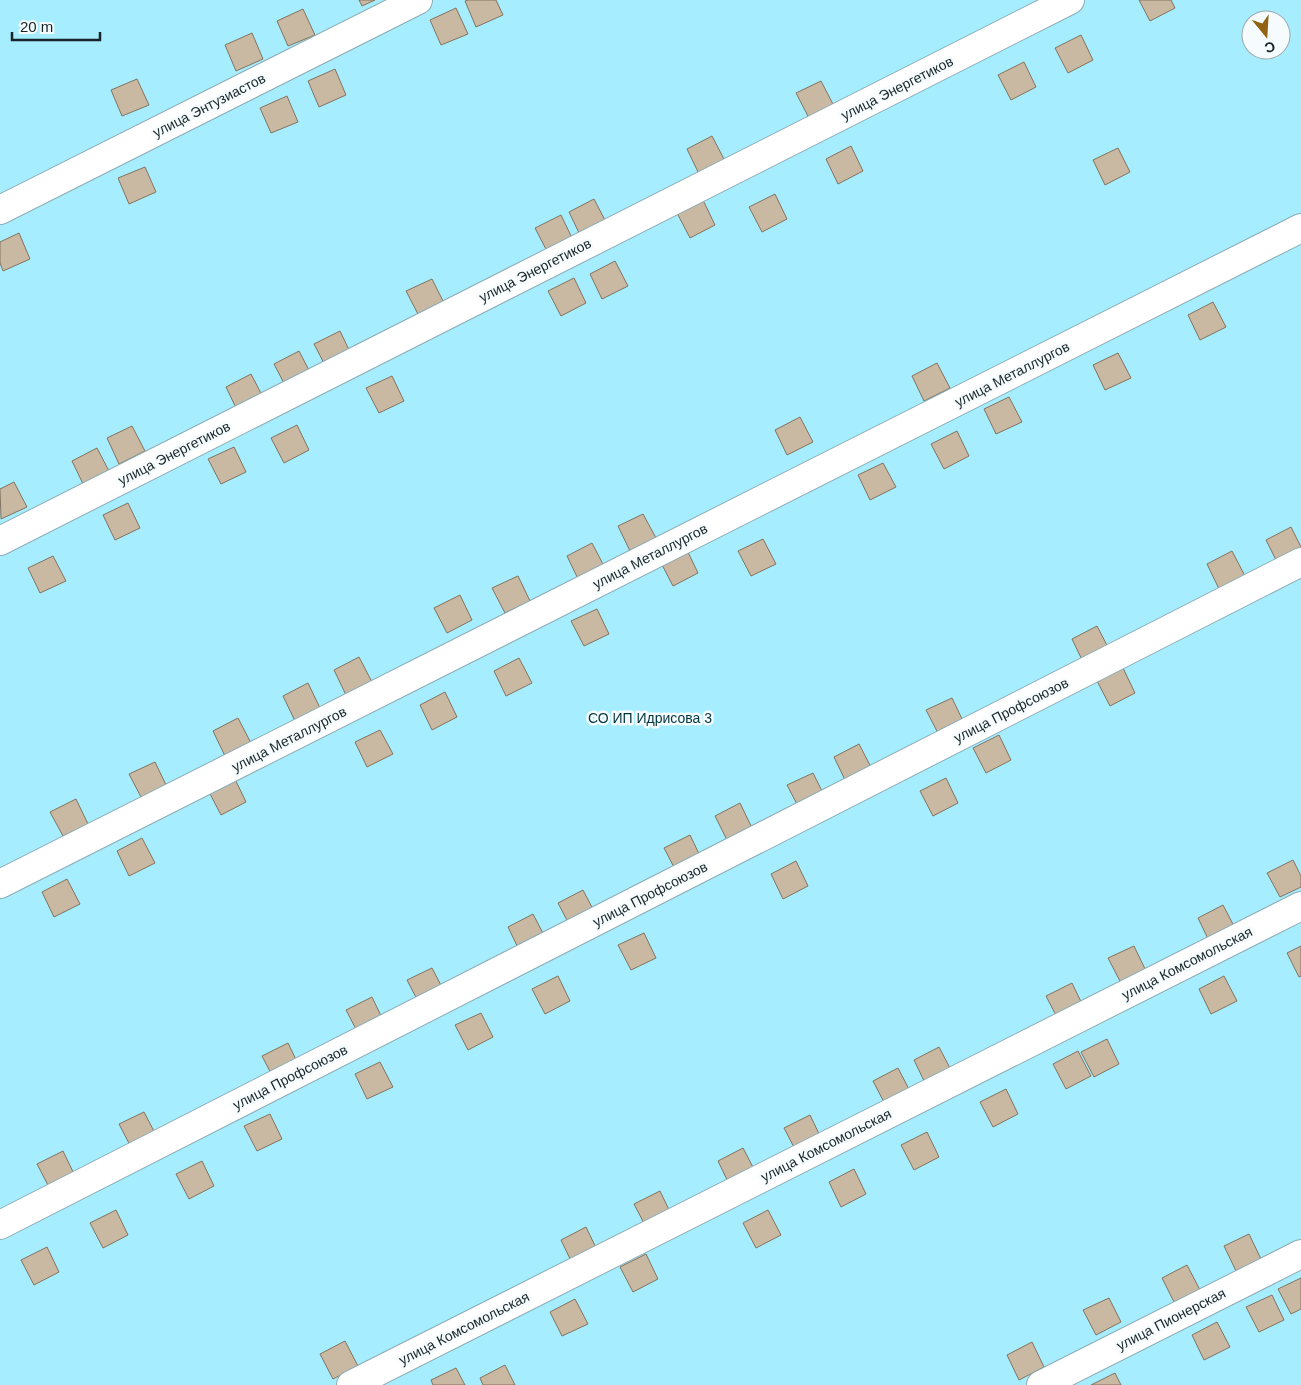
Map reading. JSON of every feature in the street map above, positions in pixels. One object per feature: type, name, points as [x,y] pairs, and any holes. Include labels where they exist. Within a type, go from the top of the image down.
[{"type":"street","name":"улица Энтузиастов","points":[[0,210],[418,0]]},
{"type":"street","name":"улица Энергетиков","points":[[0,541],[1070,0]]},
{"type":"street","name":"улица Металлургов","points":[[0,884],[1301,228]]},
{"type":"street","name":"улица Профсоюзов","points":[[0,1225],[1301,562]]},
{"type":"street","name":"улица Комсомольская","points":[[351,1385],[1301,906]]},
{"type":"street","name":"улица Пионерская","points":[[1041,1385],[1301,1254]]},
{"type":"green space","name":"СО ИП Идрисова 3","points":[[0,0],[1301,0],[1301,1385],[0,1385]]},
{"type":"building","points":[[359,0],[375,0],[362,6]]},
{"type":"building","points":[[496,0],[503,15],[476,27],[465,1]]},
{"type":"building","points":[[1139,0],[1171,0],[1175,8],[1150,21]]},
{"type":"building","points":[[456,8],[468,34],[441,45],[430,20]]},
{"type":"building","points":[[303,9],[315,35],[288,46],[277,21]]},
{"type":"building","points":[[252,33],[263,59],[236,71],[225,45]]},
{"type":"building","points":[[1081,35],[1093,60],[1068,73],[1055,48]]},
{"type":"building","points":[[1024,62],[1036,87],[1011,100],[998,75]]},
{"type":"building","points":[[335,69],[346,95],[319,107],[308,81]]},
{"type":"building","points":[[137,79],[149,105],[122,116],[111,90]]},
{"type":"building","points":[[821,81],[834,106],[809,118],[796,93]]},
{"type":"building","points":[[287,96],[298,122],[271,133],[260,108]]},
{"type":"building","points":[[712,136],[725,161],[699,174],[687,149]]},
{"type":"building","points":[[851,146],[863,171],[838,184],[826,159]]},
{"type":"building","points":[[1118,148],[1130,172],[1105,185],[1093,160]]},
{"type":"building","points":[[145,167],[156,192],[129,204],[118,178]]},
{"type":"building","points":[[775,194],[787,219],[762,232],[749,207]]},
{"type":"building","points":[[594,199],[607,224],[581,237],[569,212]]},
{"type":"building","points":[[703,200],[715,225],[690,238],[677,213]]},
{"type":"building","points":[[561,215],[573,240],[548,253],[535,228]]},
{"type":"building","points":[[19,233],[30,259],[3,271],[0,263],[0,242]]},
{"type":"building","points":[[615,261],[628,286],[602,299],[590,274]]},
{"type":"building","points":[[574,278],[586,303],[561,316],[548,291]]},
{"type":"building","points":[[432,279],[444,303],[419,316],[406,291]]},
{"type":"building","points":[[1213,302],[1226,327],[1200,340],[1188,315]]},
{"type":"building","points":[[340,331],[352,356],[327,369],[314,344]]},
{"type":"building","points":[[299,351],[312,376],[287,389],[274,364]]},
{"type":"building","points":[[1118,353],[1131,378],[1105,390],[1093,365]]},
{"type":"building","points":[[937,363],[950,388],[924,401],[912,376]]},
{"type":"building","points":[[251,374],[264,399],[238,412],[226,387]]},
{"type":"building","points":[[392,376],[404,401],[379,413],[366,388]]},
{"type":"building","points":[[1009,397],[1022,422],[996,434],[984,409]]},
{"type":"building","points":[[800,417],[813,442],[787,455],[775,430]]},
{"type":"building","points":[[297,425],[309,450],[284,463],[271,438]]},
{"type":"building","points":[[132,426],[145,451],[119,464],[107,438]]},
{"type":"building","points":[[957,431],[969,456],[944,469],[931,444]]},
{"type":"building","points":[[234,447],[246,472],[221,484],[208,459]]},
{"type":"building","points":[[97,448],[110,473],[84,486],[72,461]]},
{"type":"building","points":[[883,463],[896,487],[870,500],[858,475]]},
{"type":"building","points":[[14,482],[27,507],[1,519],[0,489]]},
{"type":"building","points":[[128,503],[140,528],[115,540],[103,515]]},
{"type":"building","points":[[643,514],[656,538],[630,551],[618,526]]},
{"type":"building","points":[[1291,527],[1301,547],[1301,553],[1278,564],[1266,540]]},
{"type":"building","points":[[763,539],[776,564],[751,576],[738,551]]},
{"type":"building","points":[[592,543],[605,568],[579,581],[567,556]]},
{"type":"building","points":[[686,548],[698,573],[673,586],[660,561]]},
{"type":"building","points":[[1232,551],[1245,576],[1219,589],[1207,564]]},
{"type":"building","points":[[53,556],[66,581],[40,593],[28,568]]},
{"type":"building","points":[[518,576],[530,601],[505,613],[492,588]]},
{"type":"building","points":[[460,595],[472,620],[447,633],[434,608]]},
{"type":"building","points":[[597,609],[609,634],[584,646],[571,621]]},
{"type":"building","points":[[1097,626],[1110,651],[1084,664],[1072,639]]},
{"type":"building","points":[[359,657],[372,682],[346,695],[334,670]]},
{"type":"building","points":[[519,658],[532,683],[506,696],[494,671]]},
{"type":"building","points":[[1123,668],[1135,693],[1110,706],[1097,681]]},
{"type":"building","points":[[308,683],[320,708],[295,721],[283,696]]},
{"type":"building","points":[[445,692],[457,717],[432,730],[420,705]]},
{"type":"building","points":[[952,698],[964,723],[939,735],[926,710]]},
{"type":"building","points":[[238,718],[251,743],[225,756],[213,731]]},
{"type":"building","points":[[380,730],[393,754],[367,767],[355,742]]},
{"type":"building","points":[[999,735],[1011,760],[986,773],[973,748]]},
{"type":"building","points":[[859,744],[872,769],[846,782],[834,757]]},
{"type":"building","points":[[155,762],[167,787],[142,799],[129,774]]},
{"type":"building","points":[[813,773],[825,797],[800,810],[787,785]]},
{"type":"building","points":[[234,777],[246,802],[221,815],[208,790]]},
{"type":"building","points":[[946,778],[958,803],[933,816],[920,791]]},
{"type":"building","points":[[76,799],[88,824],[63,836],[50,812]]},
{"type":"building","points":[[740,803],[752,828],[727,840],[715,816]]},
{"type":"building","points":[[690,835],[702,860],[677,873],[664,848]]},
{"type":"building","points":[[142,838],[155,863],[129,876],[117,851]]},
{"type":"building","points":[[1293,860],[1301,876],[1301,887],[1280,897],[1267,873]]},
{"type":"building","points":[[796,861],[808,886],[783,899],[771,874]]},
{"type":"building","points":[[67,879],[80,904],[54,917],[42,892]]},
{"type":"building","points":[[583,890],[596,915],[571,928],[558,903]]},
{"type":"building","points":[[1223,905],[1236,930],[1210,943],[1198,918]]},
{"type":"building","points":[[533,914],[546,939],[520,952],[508,927]]},
{"type":"building","points":[[644,933],[656,958],[631,970],[618,945]]},
{"type":"building","points":[[1134,946],[1146,971],[1121,983],[1108,958]]},
{"type":"building","points":[[1301,946],[1301,976],[1299,977],[1287,953]]},
{"type":"building","points":[[432,968],[445,993],[420,1005],[407,980]]},
{"type":"building","points":[[558,976],[570,1001],[545,1014],[532,989]]},
{"type":"building","points":[[1224,976],[1237,1001],[1211,1014],[1199,989]]},
{"type":"building","points":[[1072,983],[1084,1008],[1059,1021],[1046,996]]},
{"type":"building","points":[[372,997],[384,1022],[359,1035],[346,1010]]},
{"type":"building","points":[[481,1013],[493,1037],[468,1050],[455,1025]]},
{"type":"building","points":[[1107,1039],[1119,1064],[1094,1077],[1081,1052]]},
{"type":"building","points":[[288,1043],[300,1068],[275,1081],[262,1056]]},
{"type":"building","points":[[939,1047],[952,1072],[926,1085],[914,1060]]},
{"type":"building","points":[[1078,1051],[1091,1076],[1066,1089],[1053,1064]]},
{"type":"building","points":[[380,1062],[393,1087],[367,1099],[355,1074]]},
{"type":"building","points":[[898,1068],[911,1093],[886,1106],[873,1081]]},
{"type":"building","points":[[1006,1089],[1018,1114],[993,1127],[980,1102]]},
{"type":"building","points":[[144,1112],[157,1137],[132,1149],[119,1124]]},
{"type":"building","points":[[270,1114],[282,1139],[257,1151],[244,1126]]},
{"type":"building","points":[[810,1115],[822,1140],[797,1153],[784,1128]]},
{"type":"building","points":[[927,1132],[939,1157],[914,1170],[901,1145]]},
{"type":"building","points":[[743,1148],[756,1173],[730,1186],[718,1161]]},
{"type":"building","points":[[63,1151],[75,1176],[50,1189],[37,1164]]},
{"type":"building","points":[[202,1161],[214,1186],[189,1199],[176,1174]]},
{"type":"building","points":[[854,1169],[866,1194],[841,1207],[829,1182]]},
{"type":"building","points":[[660,1191],[672,1216],[647,1229],[634,1204]]},
{"type":"building","points":[[116,1210],[128,1235],[103,1248],[90,1223]]},
{"type":"building","points":[[768,1210],[781,1235],[756,1248],[743,1223]]},
{"type":"building","points":[[586,1227],[598,1252],[573,1265],[561,1240]]},
{"type":"building","points":[[1249,1234],[1261,1259],[1236,1271],[1224,1246]]},
{"type":"building","points":[[47,1247],[59,1272],[34,1285],[21,1260]]},
{"type":"building","points":[[646,1254],[658,1279],[633,1292],[620,1267]]},
{"type":"building","points":[[1187,1265],[1200,1290],[1174,1302],[1162,1278]]},
{"type":"building","points":[[1301,1278],[1301,1309],[1291,1314],[1278,1289]]},
{"type":"building","points":[[1272,1295],[1284,1320],[1259,1332],[1246,1307]]},
{"type":"building","points":[[1109,1298],[1121,1322],[1096,1335],[1083,1310]]},
{"type":"building","points":[[575,1299],[588,1324],[562,1336],[550,1312]]},
{"type":"building","points":[[1217,1322],[1230,1347],[1204,1360],[1192,1335]]},
{"type":"building","points":[[345,1341],[358,1366],[333,1379],[320,1354]]},
{"type":"building","points":[[1032,1342],[1044,1367],[1019,1380],[1007,1355]]},
{"type":"building","points":[[505,1365],[515,1385],[483,1385],[480,1378]]},
{"type":"building","points":[[456,1368],[465,1385],[433,1385],[431,1380]]},
{"type":"building","points":[[1115,1373],[1121,1385],[1091,1385]]}]
